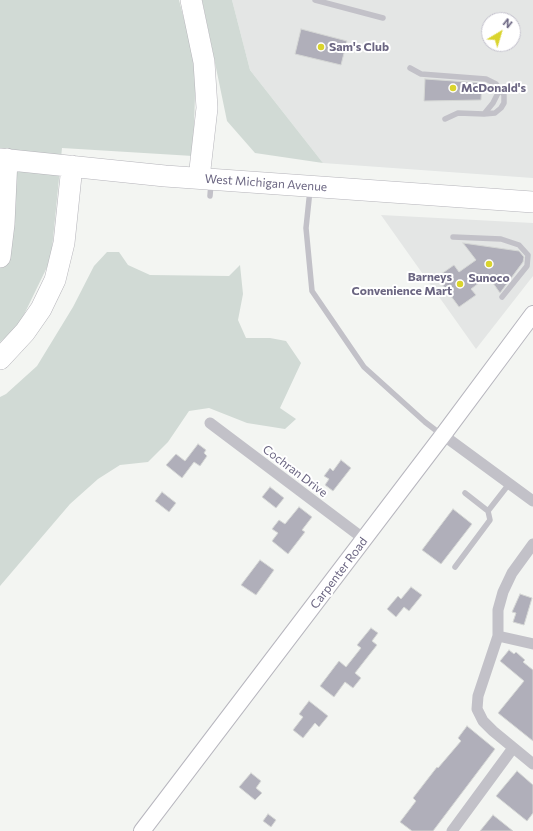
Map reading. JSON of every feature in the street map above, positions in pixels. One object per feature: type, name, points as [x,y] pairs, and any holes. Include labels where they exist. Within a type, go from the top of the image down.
[{"type":"highway","points":[[191,0],[204,62],[207,108],[207,184]]},
{"type":"highway","points":[[0,257],[4,224],[4,159]]},
{"type":"highway","name":"West Michigan Avenue","points":[[4,159],[72,166],[207,184],[310,186],[533,202]]},
{"type":"highway","points":[[0,359],[29,326],[41,309],[56,280],[64,244],[72,166]]},
{"type":"main road","name":"Carpenter Road","points":[[142,831],[443,435],[533,314]]},
{"type":"street","name":"Cochran Drive","points":[[210,423],[364,539]]},
{"type":"street","points":[[443,435],[533,501]]},
{"type":"street","points":[[532,546],[512,573],[503,592],[498,610],[498,636],[478,696],[478,709],[483,721],[533,764]]},
{"type":"street","points":[[498,636],[533,644]]},
{"type":"street","points":[[452,831],[513,748]]},
{"type":"lane","points":[[315,0],[383,18]]},
{"type":"lane","points":[[410,68],[421,74],[486,79],[496,84],[504,95],[504,103],[495,114],[458,113],[445,119]]},
{"type":"lane","points":[[484,114],[493,103],[500,90]]},
{"type":"lane","points":[[310,186],[306,228],[312,291],[364,367],[425,422],[443,435]]},
{"type":"lane","points":[[453,237],[501,239],[519,245],[528,255],[527,266],[502,297]]},
{"type":"lane","points":[[488,511],[509,484]]},
{"type":"lane","points":[[455,567],[490,520],[488,511],[465,493]]},
{"type":"shaded area","points":[[0,0],[179,0],[196,65],[193,156],[62,148],[51,259],[18,327],[0,342]]},
{"type":"shaded area","points":[[202,0],[232,0],[250,70],[323,163],[255,153],[227,121]]},
{"type":"shaded area","points":[[232,0],[533,0],[533,178],[323,163],[250,70]]},
{"type":"shaded area","points":[[381,215],[533,223],[533,276],[476,349]]},
{"type":"shaded area","points":[[107,252],[119,252],[128,265],[150,275],[229,276],[240,265],[243,294],[238,320],[246,338],[270,338],[286,341],[301,363],[280,408],[296,419],[285,429],[247,423],[209,408],[189,411],[168,442],[148,462],[120,465],[98,479],[70,504],[0,586],[0,397],[6,394],[37,366],[73,307],[94,266]]},
{"type":"building","name":"Sam's Club","points":[[301,29],[347,41],[341,65],[295,54]]},
{"type":"building","name":"McDonald's","points":[[425,79],[482,83],[481,100],[424,101]]},
{"type":"building","points":[[463,243],[519,251],[524,257],[523,262],[500,293],[488,276],[471,289],[476,295],[459,307],[437,277],[454,265],[459,272],[476,260]]},
{"type":"building","points":[[198,444],[206,450],[204,453],[207,456],[200,466],[194,462],[182,478],[166,465],[176,454],[185,461]]},
{"type":"building","points":[[341,460],[351,468],[333,491],[325,485],[329,479],[324,476],[330,468],[333,471]]},
{"type":"building","points":[[270,487],[284,498],[276,508],[262,497]]},
{"type":"building","points":[[162,492],[176,503],[169,512],[155,501]]},
{"type":"building","points":[[299,507],[312,517],[302,530],[305,532],[288,554],[272,541],[278,533],[272,529],[279,520],[285,524]]},
{"type":"building","points":[[453,509],[472,524],[441,564],[422,550]]},
{"type":"building","points":[[260,560],[274,570],[256,595],[241,585]]},
{"type":"building","points":[[411,587],[422,595],[409,611],[404,607],[396,617],[387,609],[398,596],[401,599]]},
{"type":"building","points":[[520,594],[532,598],[524,625],[513,622],[516,613],[512,612]]},
{"type":"building","points":[[371,628],[378,633],[372,641],[377,645],[355,673],[361,678],[353,688],[345,682],[334,697],[320,686],[339,661],[346,667],[361,648],[357,645]]},
{"type":"building","points":[[509,650],[514,654],[516,652],[525,660],[523,662],[533,670],[533,741],[498,713],[524,681],[500,661]]},
{"type":"building","points":[[309,701],[328,716],[319,727],[315,723],[303,738],[293,730],[303,717],[299,714]]},
{"type":"building","points":[[467,726],[495,749],[433,831],[412,831],[400,822],[416,801],[413,798],[437,767],[438,768],[461,741],[458,738]]},
{"type":"building","points":[[517,771],[533,785],[533,813],[527,821],[496,796]]},
{"type":"building","points":[[251,773],[261,781],[256,788],[262,793],[255,800],[239,787]]},
{"type":"building","points":[[268,814],[276,820],[271,827],[263,821]]},
{"type":"building","points":[[493,815],[513,831],[480,831]]},
{"type":"place","name":"Sam's Club","points":[[321,47]]},
{"type":"place","name":"McDonald's","points":[[453,88]]},
{"type":"place","name":"Sunoco","points":[[489,264]]},
{"type":"place","name":"Barneys Convenience Mart","points":[[460,284]]}]
